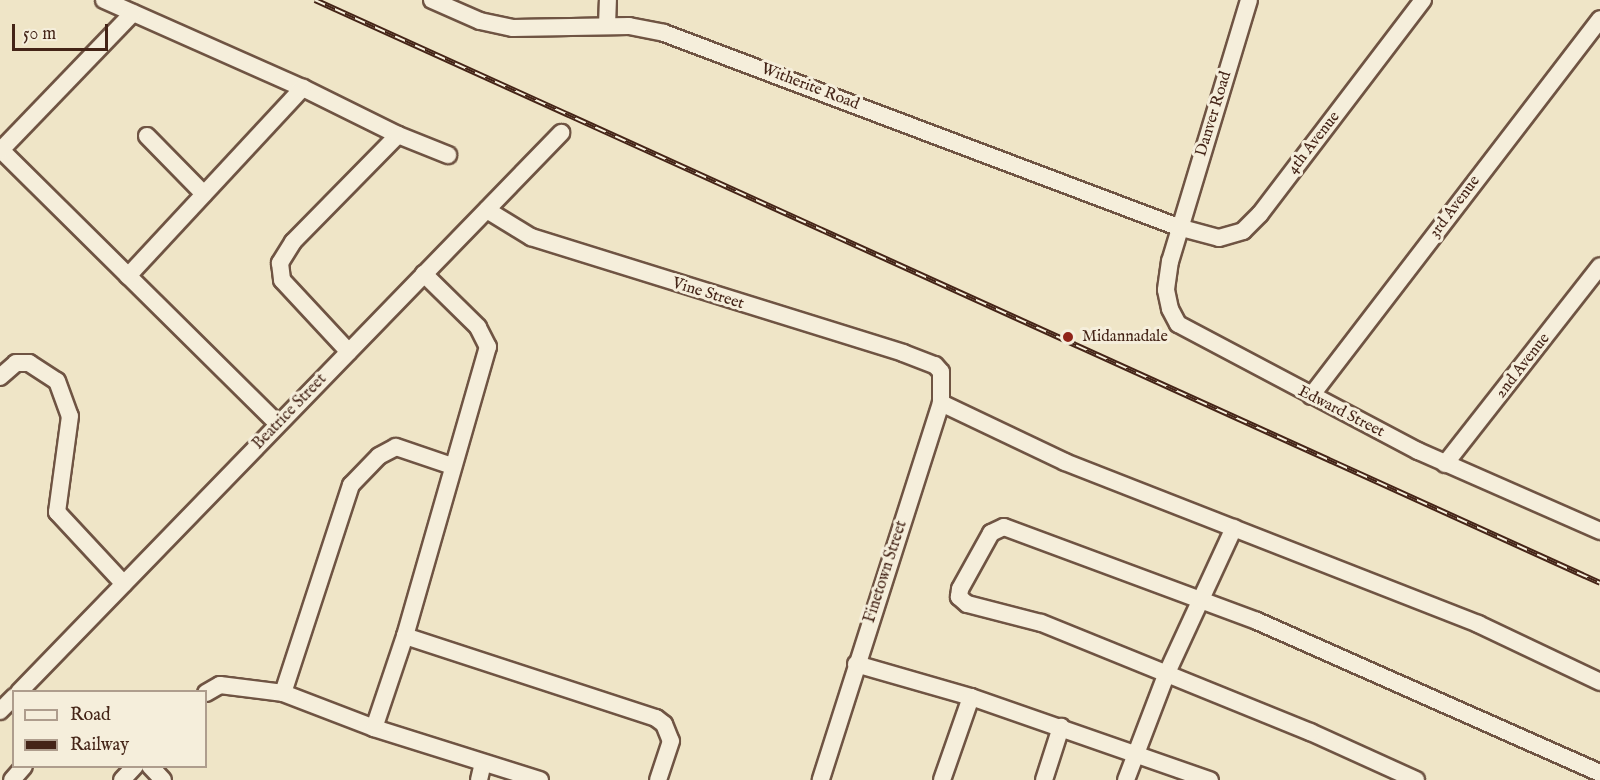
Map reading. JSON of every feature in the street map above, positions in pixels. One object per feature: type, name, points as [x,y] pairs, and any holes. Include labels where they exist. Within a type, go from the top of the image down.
[{"type":"street","points":[[105,0],[303,88],[398,135],[448,155]]},
{"type":"street","name":"Witherite Road","points":[[432,0],[480,21],[513,28],[607,26],[664,33],[1178,227]]},
{"type":"street","points":[[607,26],[608,0]]},
{"type":"street","name":"Danver Road","points":[[1178,227],[1249,0]]},
{"type":"street","name":"4th Avenue","points":[[1178,227],[1219,238],[1250,225],[1423,0]]},
{"type":"street","points":[[133,13],[0,150],[278,424]]},
{"type":"street","name":"3rd Avenue","points":[[1311,396],[1600,18]]},
{"type":"street","points":[[128,276],[303,88]]},
{"type":"street","name":"Beatrice Street","points":[[21,690],[561,133]]},
{"type":"street","points":[[349,352],[282,280],[280,263],[293,242],[398,135]]},
{"type":"street","points":[[147,136],[204,194]]},
{"type":"street","name":"Vine Street","points":[[487,210],[531,237],[597,260],[935,365]]},
{"type":"street","name":"Edward Street","points":[[1178,227],[1166,290],[1170,309],[1178,324],[1311,396],[1445,464],[1600,531]]},
{"type":"street","name":"2nd Avenue","points":[[1445,464],[1600,266]]},
{"type":"street","points":[[374,728],[405,636],[488,347],[478,327],[424,274]]},
{"type":"street","points":[[0,377],[16,363],[29,363],[50,373],[57,381],[70,416],[57,512],[123,584]]},
{"type":"street","name":"Finetown Street","points":[[821,780],[856,664],[941,403],[943,385],[935,365]]},
{"type":"street","points":[[941,403],[1065,462],[1478,624],[1600,682]]},
{"type":"street","points":[[284,693],[351,485],[379,456],[396,447],[452,466]]},
{"type":"street","points":[[1416,780],[1311,732],[1041,623],[967,604],[959,597],[960,589],[991,533],[998,527],[1202,601],[1362,665],[1600,773]]},
{"type":"street","points":[[1126,780],[1166,675],[1234,528]]},
{"type":"street","points":[[405,636],[656,718],[664,724],[671,741],[658,780]]},
{"type":"street","points":[[856,664],[971,697],[1209,780]]},
{"type":"street","points":[[207,692],[220,685],[284,693],[374,728],[540,780]]},
{"type":"street","points":[[942,780],[971,697]]},
{"type":"street","points":[[0,711],[12,699]]},
{"type":"street","points":[[1044,780],[1061,728]]},
{"type":"street","points":[[478,780],[483,763]]},
{"type":"street","points":[[12,780],[22,768]]},
{"type":"street","points":[[122,780],[133,768]]},
{"type":"street","points":[[152,768],[163,780]]},
{"type":"railway","points":[[315,0],[1600,583]]},
{"type":"place","name":"Midannadale","points":[[1068,337]]}]
